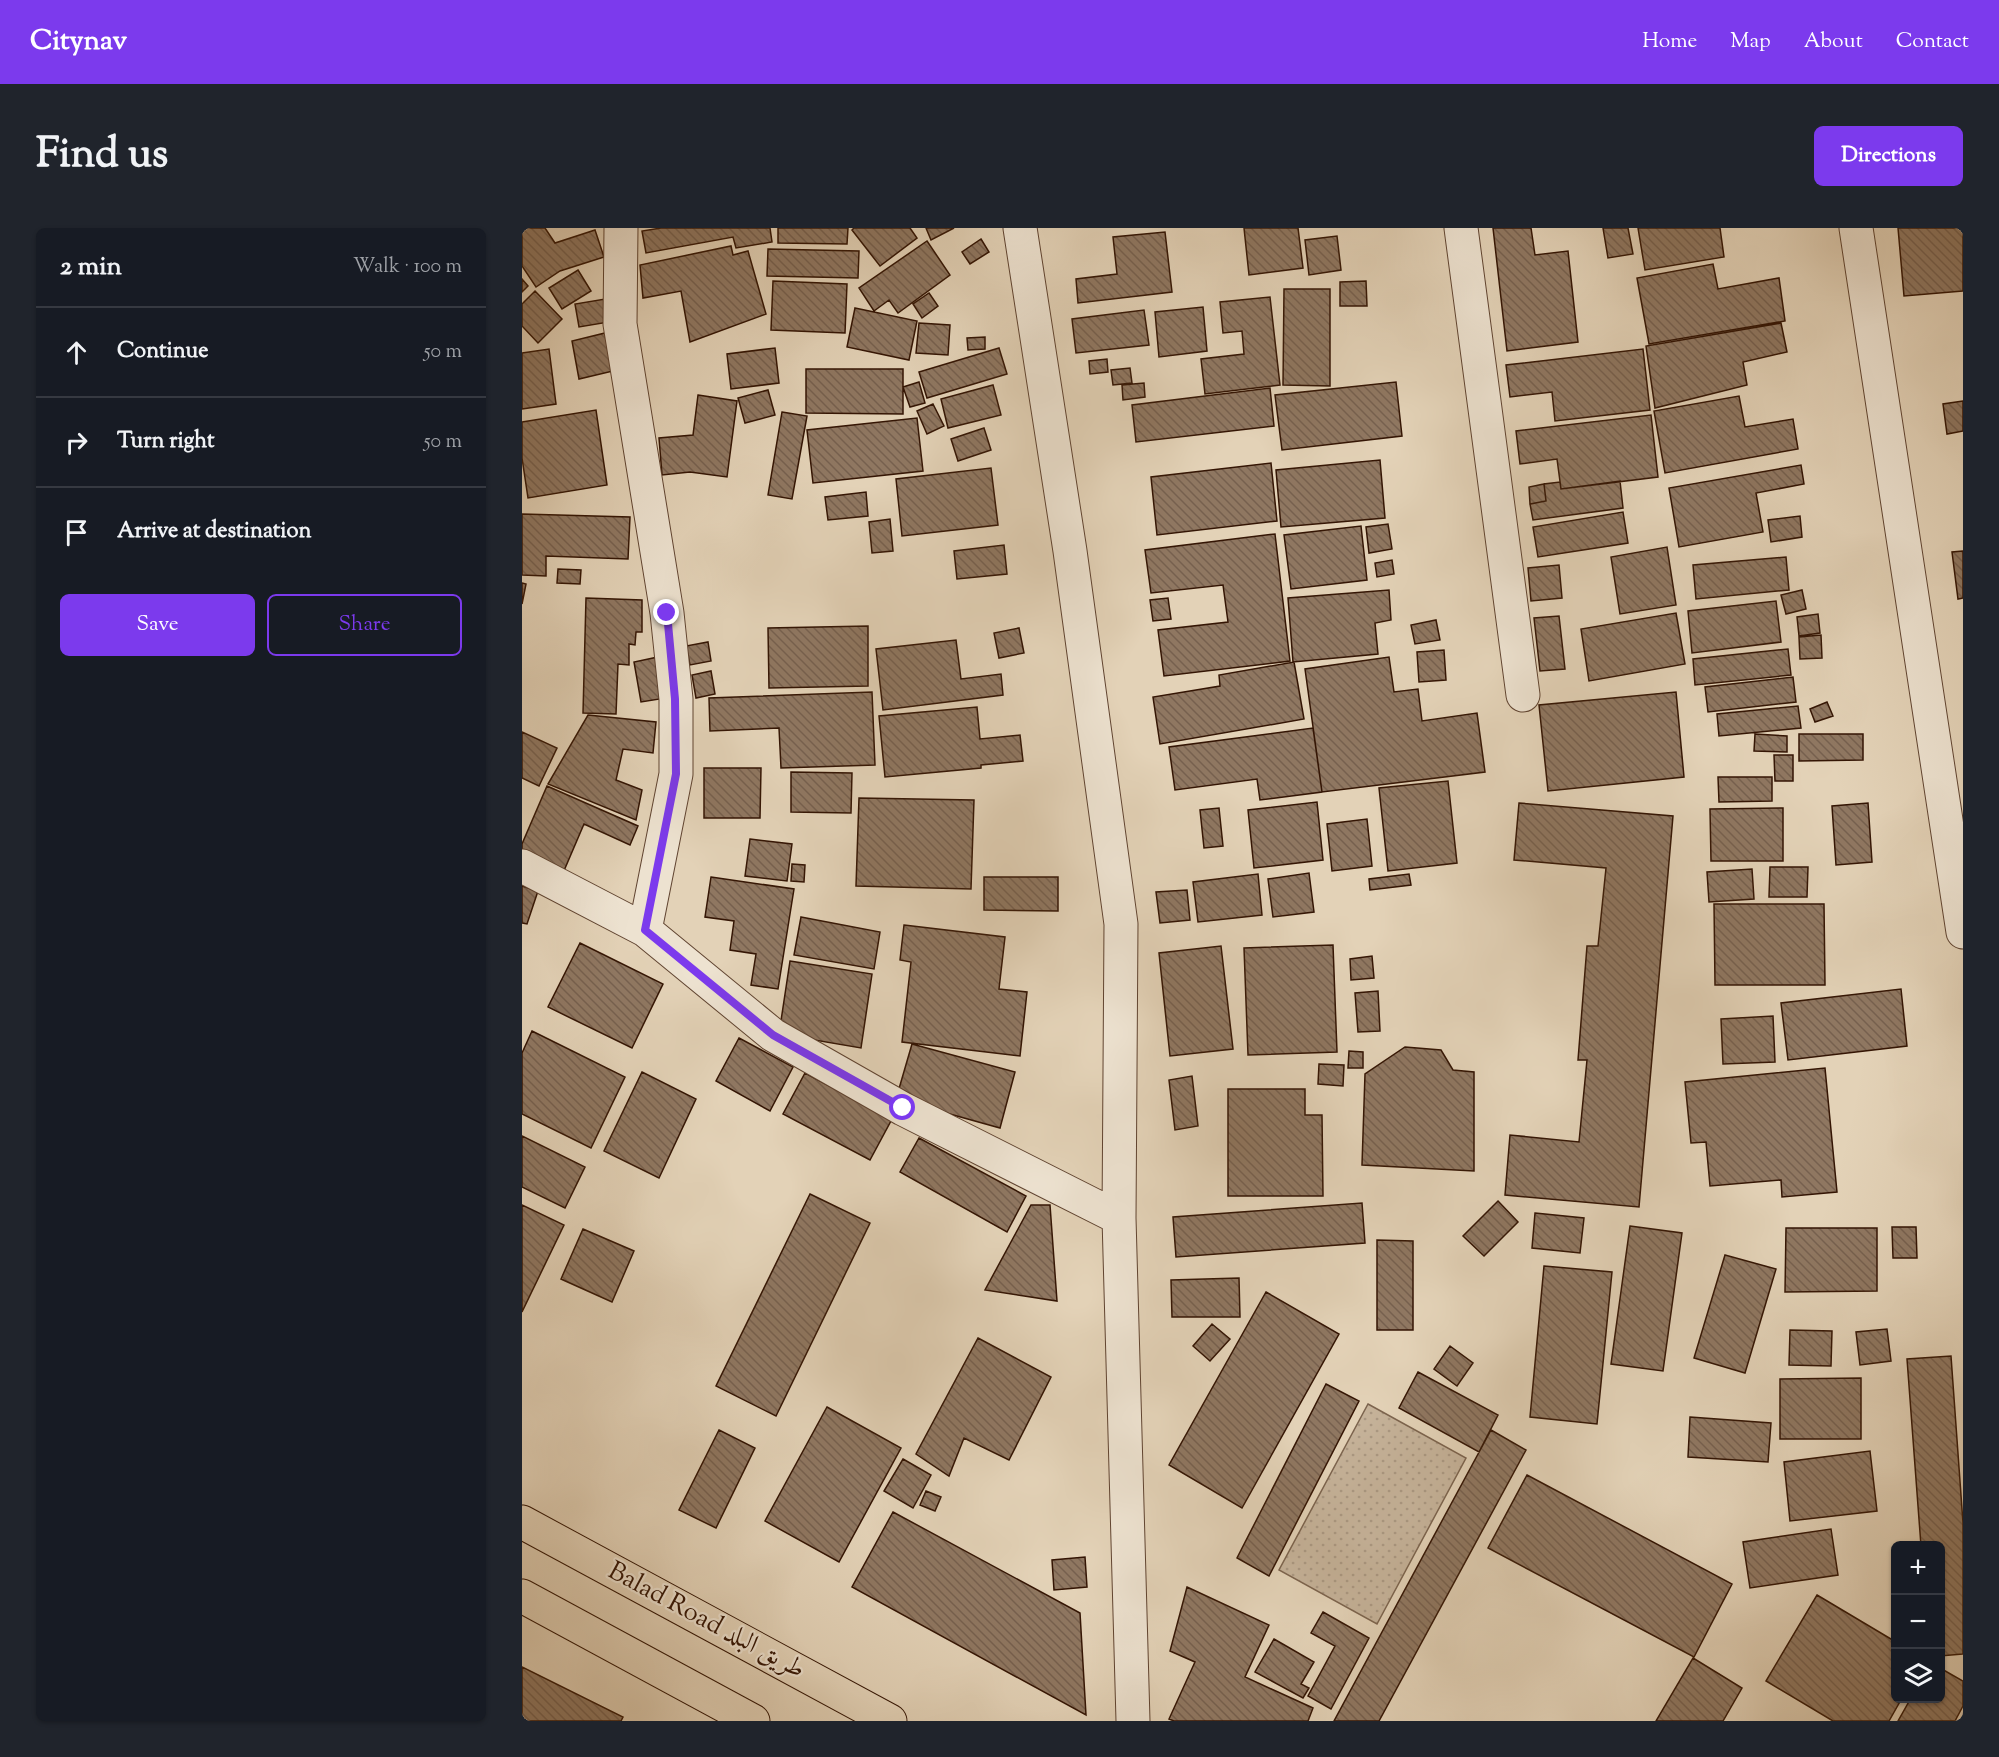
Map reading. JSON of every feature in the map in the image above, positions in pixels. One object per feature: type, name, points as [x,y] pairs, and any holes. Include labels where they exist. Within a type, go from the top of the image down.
[{"type":"highway","name":"Balad Road طريق البلد","points":[[522,1522],[890,1721]]},
{"type":"highway","points":[[522,1596],[753,1721]]},
{"type":"street","points":[[621,228],[620,324],[667,613],[675,699],[676,774],[645,930]]},
{"type":"street","points":[[1020,228],[1071,551],[1121,924],[1119,1218],[1133,1721]]},
{"type":"street","points":[[1461,228],[1523,695]]},
{"type":"street","points":[[1856,228],[1963,932]]},
{"type":"street","points":[[522,866],[645,930],[773,1035],[903,1108],[1119,1218]]},
{"type":"shaded area","points":[[1368,1404],[1466,1458],[1377,1624],[1279,1570]]},
{"type":"building","points":[[522,228],[545,228],[555,243],[595,230],[604,257],[560,271],[536,287],[522,266]]},
{"type":"building","points":[[661,228],[770,228],[772,242],[736,248],[733,237],[646,253],[642,231]]},
{"type":"building","points":[[778,228],[848,228],[847,244],[778,243]]},
{"type":"building","points":[[854,228],[910,228],[917,238],[880,266],[852,230]]},
{"type":"building","points":[[926,228],[954,228],[931,240]]},
{"type":"building","points":[[1244,228],[1298,228],[1303,268],[1249,275]]},
{"type":"building","points":[[1493,228],[1531,228],[1535,255],[1568,251],[1578,342],[1507,351]]},
{"type":"building","points":[[1603,228],[1628,228],[1633,254],[1608,258]]},
{"type":"building","points":[[1638,228],[1720,228],[1724,257],[1645,270]]},
{"type":"building","points":[[1898,228],[1963,228],[1963,291],[1904,296]]},
{"type":"building","points":[[1165,232],[1172,292],[1078,303],[1076,279],[1117,274],[1113,237]]},
{"type":"building","points":[[1337,236],[1341,270],[1309,275],[1305,240]]},
{"type":"building","points":[[981,239],[989,252],[970,264],[962,252]]},
{"type":"building","points":[[927,241],[950,275],[898,313],[889,300],[874,311],[859,288]]},
{"type":"building","points":[[731,246],[733,255],[748,251],[766,314],[690,342],[681,291],[643,298],[640,265]]},
{"type":"building","points":[[768,249],[859,251],[858,278],[767,276]]},
{"type":"building","points":[[1713,264],[1718,289],[1779,278],[1785,321],[1649,344],[1637,278]]},
{"type":"building","points":[[578,270],[591,291],[562,309],[549,288]]},
{"type":"building","points":[[522,279],[528,286],[522,292]]},
{"type":"building","points":[[773,281],[847,284],[845,333],[771,330]]},
{"type":"building","points":[[1366,281],[1367,306],[1340,306],[1340,282]]},
{"type":"building","points":[[1284,289],[1330,289],[1330,386],[1283,385]]},
{"type":"building","points":[[535,291],[562,319],[538,343],[522,326],[522,304]]},
{"type":"building","points":[[929,293],[938,306],[922,318],[913,304]]},
{"type":"building","points":[[1270,297],[1280,385],[1205,394],[1201,359],[1244,354],[1242,331],[1223,333],[1220,302]]},
{"type":"building","points":[[605,299],[609,322],[579,327],[575,304]]},
{"type":"building","points":[[1203,307],[1207,351],[1159,357],[1155,312]]},
{"type":"building","points":[[855,308],[917,321],[909,360],[847,347]]},
{"type":"building","points":[[1144,310],[1149,345],[1076,353],[1072,319]]},
{"type":"building","points":[[919,323],[950,325],[948,355],[916,353]]},
{"type":"building","points":[[1781,323],[1787,352],[1743,362],[1747,385],[1655,408],[1646,346]]},
{"type":"building","points":[[605,333],[613,371],[579,379],[572,341]]},
{"type":"building","points":[[985,337],[985,349],[968,350],[967,338]]},
{"type":"building","points":[[775,348],[779,383],[731,389],[727,354]]},
{"type":"building","points":[[999,348],[1007,374],[927,398],[919,372]]},
{"type":"building","points":[[549,349],[556,404],[522,409],[522,353]]},
{"type":"building","points":[[1643,349],[1650,410],[1555,421],[1552,392],[1510,397],[1506,365]]},
{"type":"building","points":[[1107,359],[1108,372],[1090,374],[1089,361]]},
{"type":"building","points":[[1130,368],[1132,383],[1113,385],[1111,370]]},
{"type":"building","points":[[806,369],[903,369],[903,414],[806,413]]},
{"type":"building","points":[[919,382],[925,403],[910,407],[903,387]]},
{"type":"building","points":[[1396,382],[1402,436],[1282,450],[1275,395]]},
{"type":"building","points":[[1144,383],[1145,397],[1123,400],[1122,385]]},
{"type":"building","points":[[993,385],[1001,415],[948,428],[941,399]]},
{"type":"building","points":[[1270,388],[1274,426],[1136,442],[1132,405]]},
{"type":"building","points":[[768,390],[775,415],[745,423],[738,398]]},
{"type":"building","points":[[698,395],[737,401],[727,477],[690,472],[662,475],[659,438],[693,435]]},
{"type":"building","points":[[1739,396],[1745,427],[1793,419],[1798,449],[1665,473],[1654,411]]},
{"type":"building","points":[[1963,401],[1963,431],[1947,434],[1943,404]]},
{"type":"building","points":[[933,404],[944,426],[927,434],[917,411]]},
{"type":"building","points":[[596,410],[607,485],[528,498],[522,458],[522,422]]},
{"type":"building","points":[[782,412],[807,416],[792,499],[768,495]]},
{"type":"building","points":[[1651,415],[1658,477],[1561,489],[1557,459],[1520,464],[1516,431]]},
{"type":"building","points":[[917,418],[923,471],[813,483],[807,430]]},
{"type":"building","points":[[984,428],[991,450],[958,461],[951,439]]},
{"type":"building","points":[[1380,460],[1385,518],[1281,527],[1276,470]]},
{"type":"building","points":[[1271,463],[1277,521],[1157,535],[1151,477]]},
{"type":"building","points":[[1801,465],[1804,484],[1756,493],[1763,532],[1679,547],[1669,488]]},
{"type":"building","points":[[991,468],[998,525],[902,536],[896,479]]},
{"type":"building","points":[[1620,481],[1623,508],[1533,520],[1530,504],[1546,501],[1544,484],[1560,482],[1561,489]]},
{"type":"building","points":[[1544,484],[1546,501],[1530,504],[1529,487]]},
{"type":"building","points":[[866,492],[868,516],[828,520],[825,497]]},
{"type":"building","points":[[1623,512],[1628,543],[1538,557],[1533,527]]},
{"type":"building","points":[[522,514],[630,517],[628,559],[546,556],[546,576],[522,575]]},
{"type":"building","points":[[1800,516],[1802,537],[1771,542],[1768,520]]},
{"type":"building","points":[[890,519],[893,551],[872,553],[869,522]]},
{"type":"building","points":[[1388,524],[1392,549],[1369,553],[1366,527]]},
{"type":"building","points":[[1361,526],[1367,580],[1291,589],[1284,535]]},
{"type":"building","points":[[1275,534],[1290,661],[1164,676],[1158,630],[1228,622],[1223,585],[1151,593],[1145,550]]},
{"type":"building","points":[[1004,545],[1007,574],[957,579],[954,551]]},
{"type":"building","points":[[1667,547],[1676,605],[1620,614],[1611,557]]},
{"type":"building","points":[[1963,551],[1963,598],[1958,599],[1952,552]]},
{"type":"building","points":[[1786,557],[1789,590],[1696,599],[1693,565]]},
{"type":"building","points":[[1392,560],[1394,574],[1377,577],[1375,563]]},
{"type":"building","points":[[1559,565],[1562,598],[1531,601],[1528,568]]},
{"type":"building","points":[[558,569],[581,570],[580,584],[557,583]]},
{"type":"building","points":[[522,583],[526,584],[522,604]]},
{"type":"building","points":[[1389,590],[1391,620],[1375,623],[1378,654],[1293,662],[1288,598]]},
{"type":"building","points":[[1802,590],[1806,609],[1786,614],[1781,595]]},
{"type":"building","points":[[586,598],[642,600],[642,632],[636,632],[635,645],[629,644],[629,665],[618,664],[616,714],[583,713]]},
{"type":"building","points":[[1168,598],[1171,619],[1153,621],[1150,600]]},
{"type":"building","points":[[1776,601],[1781,642],[1692,653],[1688,611]]},
{"type":"building","points":[[1676,613],[1685,664],[1589,681],[1581,629]]},
{"type":"building","points":[[1818,614],[1820,633],[1799,636],[1797,617]]},
{"type":"building","points":[[1559,616],[1565,669],[1540,671],[1534,618]]},
{"type":"building","points":[[1436,620],[1440,640],[1415,644],[1411,625]]},
{"type":"building","points":[[868,626],[868,686],[769,688],[768,628]]},
{"type":"building","points":[[1019,628],[1024,653],[999,658],[994,633]]},
{"type":"building","points":[[1821,635],[1822,658],[1800,659],[1799,637]]},
{"type":"building","points":[[956,640],[961,679],[1001,674],[1003,695],[883,710],[876,649]]},
{"type":"building","points":[[708,642],[711,661],[690,665],[686,646]]},
{"type":"building","points":[[1788,649],[1791,675],[1695,685],[1693,659]]},
{"type":"building","points":[[1444,650],[1446,680],[1419,682],[1417,652]]},
{"type":"building","points":[[658,657],[666,698],[641,702],[634,662]]},
{"type":"building","points":[[1389,657],[1394,692],[1418,689],[1422,721],[1477,713],[1485,772],[1322,792],[1305,669]]},
{"type":"building","points":[[1294,662],[1304,719],[1160,744],[1153,697],[1220,686],[1219,675]]},
{"type":"building","points":[[711,671],[715,694],[696,698],[692,675]]},
{"type":"building","points":[[1793,677],[1796,702],[1708,712],[1705,687]]},
{"type":"building","points":[[872,692],[875,765],[781,768],[779,728],[710,731],[709,698]]},
{"type":"building","points":[[1676,692],[1684,777],[1548,791],[1539,705]]},
{"type":"building","points":[[1827,702],[1833,716],[1815,722],[1810,709]]},
{"type":"building","points":[[1798,706],[1801,728],[1719,736],[1717,714]]},
{"type":"building","points":[[977,707],[980,739],[1020,735],[1023,761],[981,765],[981,768],[885,777],[879,716]]},
{"type":"building","points":[[588,715],[656,722],[653,753],[623,749],[616,780],[642,790],[636,820],[548,784]]},
{"type":"building","points":[[1313,728],[1322,792],[1260,800],[1257,779],[1175,790],[1169,747]]},
{"type":"building","points":[[522,732],[557,748],[539,786],[522,778]]},
{"type":"building","points":[[1755,734],[1787,736],[1787,752],[1754,751]]},
{"type":"building","points":[[1799,734],[1863,734],[1863,760],[1799,761]]},
{"type":"building","points":[[1774,755],[1793,755],[1793,781],[1775,781]]},
{"type":"building","points":[[704,768],[761,768],[760,818],[704,818]]},
{"type":"building","points":[[791,772],[852,773],[851,813],[791,812]]},
{"type":"building","points":[[1718,777],[1772,777],[1772,801],[1719,802]]},
{"type":"building","points":[[1448,781],[1457,863],[1388,871],[1379,788]]},
{"type":"building","points":[[547,786],[638,826],[630,845],[584,824],[563,873],[522,856],[522,844]]},
{"type":"building","points":[[859,798],[974,800],[971,889],[856,886]]},
{"type":"building","points":[[1317,802],[1323,860],[1254,868],[1248,810]]},
{"type":"building","points":[[1519,803],[1673,816],[1639,1207],[1505,1195],[1510,1135],[1579,1142],[1587,1060],[1578,1060],[1587,946],[1598,946],[1606,868],[1514,860]]},
{"type":"building","points":[[1868,803],[1872,862],[1836,865],[1832,806]]},
{"type":"building","points":[[1219,808],[1223,846],[1204,848],[1200,810]]},
{"type":"building","points":[[1783,808],[1783,861],[1711,861],[1710,809]]},
{"type":"building","points":[[1367,819],[1372,866],[1332,871],[1327,824]]},
{"type":"building","points":[[750,839],[792,844],[787,881],[745,876]]},
{"type":"building","points":[[792,864],[805,865],[804,882],[791,881]]},
{"type":"building","points":[[1770,867],[1808,867],[1807,897],[1769,897]]},
{"type":"building","points":[[1752,869],[1754,899],[1709,902],[1707,872]]},
{"type":"building","points":[[1309,873],[1314,912],[1273,917],[1268,879]]},
{"type":"building","points":[[1258,874],[1262,915],[1198,922],[1193,882]]},
{"type":"building","points":[[1409,874],[1411,885],[1370,890],[1369,879]]},
{"type":"building","points":[[711,877],[794,889],[778,989],[751,985],[756,954],[730,950],[734,921],[705,917]]},
{"type":"building","points":[[984,877],[1058,877],[1058,911],[984,910]]},
{"type":"building","points":[[522,886],[538,891],[527,924],[522,923]]},
{"type":"building","points":[[1187,890],[1190,920],[1160,923],[1156,892]]},
{"type":"building","points":[[1714,904],[1824,904],[1825,985],[1715,985]]},
{"type":"building","points":[[801,917],[880,932],[874,969],[794,955]]},
{"type":"building","points":[[904,925],[1005,937],[999,989],[1027,992],[1020,1056],[902,1042],[911,962],[900,960]]},
{"type":"building","points":[[580,943],[663,984],[632,1048],[548,1007]]},
{"type":"building","points":[[1333,945],[1337,1052],[1248,1055],[1244,948]]},
{"type":"building","points":[[1221,946],[1233,1049],[1170,1056],[1159,953]]},
{"type":"building","points":[[1372,956],[1374,978],[1351,980],[1350,959]]},
{"type":"building","points":[[790,961],[872,974],[861,1048],[779,1034]]},
{"type":"building","points":[[1901,989],[1907,1046],[1788,1060],[1781,1003]]},
{"type":"building","points":[[1378,991],[1380,1031],[1358,1032],[1355,993]]},
{"type":"building","points":[[1773,1016],[1775,1062],[1723,1064],[1721,1019]]},
{"type":"building","points":[[532,1031],[625,1077],[591,1148],[522,1114],[522,1053]]},
{"type":"building","points":[[739,1038],[793,1067],[770,1111],[716,1081]]},
{"type":"building","points":[[912,1044],[1015,1072],[1000,1128],[896,1099]]},
{"type":"building","points":[[1405,1047],[1441,1050],[1453,1070],[1474,1072],[1474,1171],[1362,1165],[1365,1074]]},
{"type":"building","points":[[1349,1051],[1363,1052],[1363,1068],[1348,1068]]},
{"type":"building","points":[[1319,1064],[1344,1065],[1343,1086],[1318,1084]]},
{"type":"building","points":[[1825,1068],[1837,1192],[1782,1197],[1781,1180],[1710,1186],[1706,1142],[1691,1143],[1685,1082]]},
{"type":"building","points":[[642,1072],[696,1099],[659,1178],[604,1151]]},
{"type":"building","points":[[805,1073],[892,1119],[870,1160],[783,1114]]},
{"type":"building","points":[[1192,1076],[1198,1126],[1175,1130],[1169,1080]]},
{"type":"building","points":[[1228,1089],[1305,1089],[1305,1115],[1322,1115],[1323,1196],[1228,1196]]},
{"type":"building","points":[[522,1136],[585,1167],[565,1208],[522,1187]]},
{"type":"building","points":[[919,1138],[1026,1196],[1007,1232],[900,1172]]},
{"type":"building","points":[[810,1194],[870,1223],[776,1416],[716,1386]]},
{"type":"building","points":[[1498,1201],[1518,1222],[1484,1256],[1463,1236]]},
{"type":"building","points":[[1362,1203],[1365,1243],[1176,1257],[1173,1217]]},
{"type":"building","points":[[522,1205],[564,1225],[522,1312]]},
{"type":"building","points":[[1031,1205],[1050,1205],[1057,1301],[985,1290]]},
{"type":"building","points":[[1535,1213],[1584,1218],[1580,1253],[1532,1248]]},
{"type":"building","points":[[1630,1226],[1682,1233],[1663,1371],[1611,1364]]},
{"type":"building","points":[[1892,1227],[1916,1227],[1917,1258],[1893,1258]]},
{"type":"building","points":[[1786,1228],[1877,1228],[1877,1291],[1785,1292]]},
{"type":"building","points":[[583,1229],[634,1251],[612,1302],[561,1279]]},
{"type":"building","points":[[1377,1240],[1413,1241],[1413,1330],[1377,1330]]},
{"type":"building","points":[[1725,1255],[1776,1269],[1745,1373],[1694,1358]]},
{"type":"building","points":[[1544,1266],[1612,1272],[1597,1424],[1530,1417]]},
{"type":"building","points":[[1239,1278],[1240,1317],[1172,1317],[1171,1280]]},
{"type":"building","points":[[1266,1292],[1339,1334],[1242,1508],[1169,1465]]},
{"type":"building","points":[[1212,1324],[1230,1339],[1210,1361],[1193,1346]]},
{"type":"building","points":[[1887,1329],[1891,1361],[1860,1365],[1856,1332]]},
{"type":"building","points":[[1790,1330],[1832,1331],[1831,1366],[1789,1365]]},
{"type":"building","points":[[978,1338],[1051,1377],[1009,1460],[964,1438],[949,1476],[916,1454]]},
{"type":"building","points":[[1450,1346],[1473,1363],[1457,1386],[1434,1369]]},
{"type":"building","points":[[1951,1356],[1963,1523],[1963,1654],[1945,1656],[1945,1541],[1921,1541],[1907,1359]]},
{"type":"building","points":[[1418,1372],[1498,1415],[1479,1452],[1399,1408]]},
{"type":"building","points":[[1861,1378],[1861,1439],[1780,1439],[1780,1379]]},
{"type":"building","points":[[1326,1384],[1359,1401],[1269,1576],[1237,1558]]},
{"type":"building","points":[[827,1407],[901,1448],[839,1562],[765,1521]]},
{"type":"building","points":[[1690,1417],[1771,1423],[1768,1462],[1688,1457]]},
{"type":"building","points":[[719,1430],[755,1448],[716,1528],[679,1510]]},
{"type":"building","points":[[1491,1430],[1526,1450],[1379,1721],[1334,1721]]},
{"type":"building","points":[[1870,1451],[1877,1511],[1790,1521],[1784,1462]]},
{"type":"building","points":[[903,1459],[931,1475],[913,1508],[884,1491]]},
{"type":"building","points":[[1527,1475],[1732,1584],[1694,1657],[1488,1548]]},
{"type":"building","points":[[926,1491],[941,1497],[935,1511],[920,1505]]},
{"type":"building","points":[[893,1512],[1080,1613],[1086,1715],[852,1587]]},
{"type":"building","points":[[1831,1529],[1838,1575],[1750,1588],[1743,1542]]},
{"type":"building","points":[[1085,1557],[1087,1587],[1054,1590],[1052,1560]]},
{"type":"building","points":[[1187,1587],[1269,1625],[1245,1677],[1313,1708],[1308,1721],[1174,1721],[1169,1719],[1195,1662],[1170,1651]]},
{"type":"building","points":[[1817,1595],[1891,1639],[1891,1703],[1899,1703],[1889,1721],[1833,1721],[1766,1681]]},
{"type":"building","points":[[1323,1612],[1369,1638],[1331,1709],[1308,1696],[1335,1646],[1311,1633]]},
{"type":"building","points":[[1274,1639],[1314,1662],[1301,1684],[1309,1688],[1303,1698],[1255,1672]]},
{"type":"building","points":[[1693,1658],[1742,1688],[1723,1721],[1656,1721]]},
{"type":"building","points":[[522,1667],[623,1717],[621,1721],[522,1721]]},
{"type":"building","points":[[1945,1671],[1963,1681],[1963,1706],[1955,1721],[1898,1721],[1908,1703],[1945,1703]]},
{"type":"route","points":[[667,613],[675,699],[676,774],[645,930],[773,1035],[903,1108]]}]
